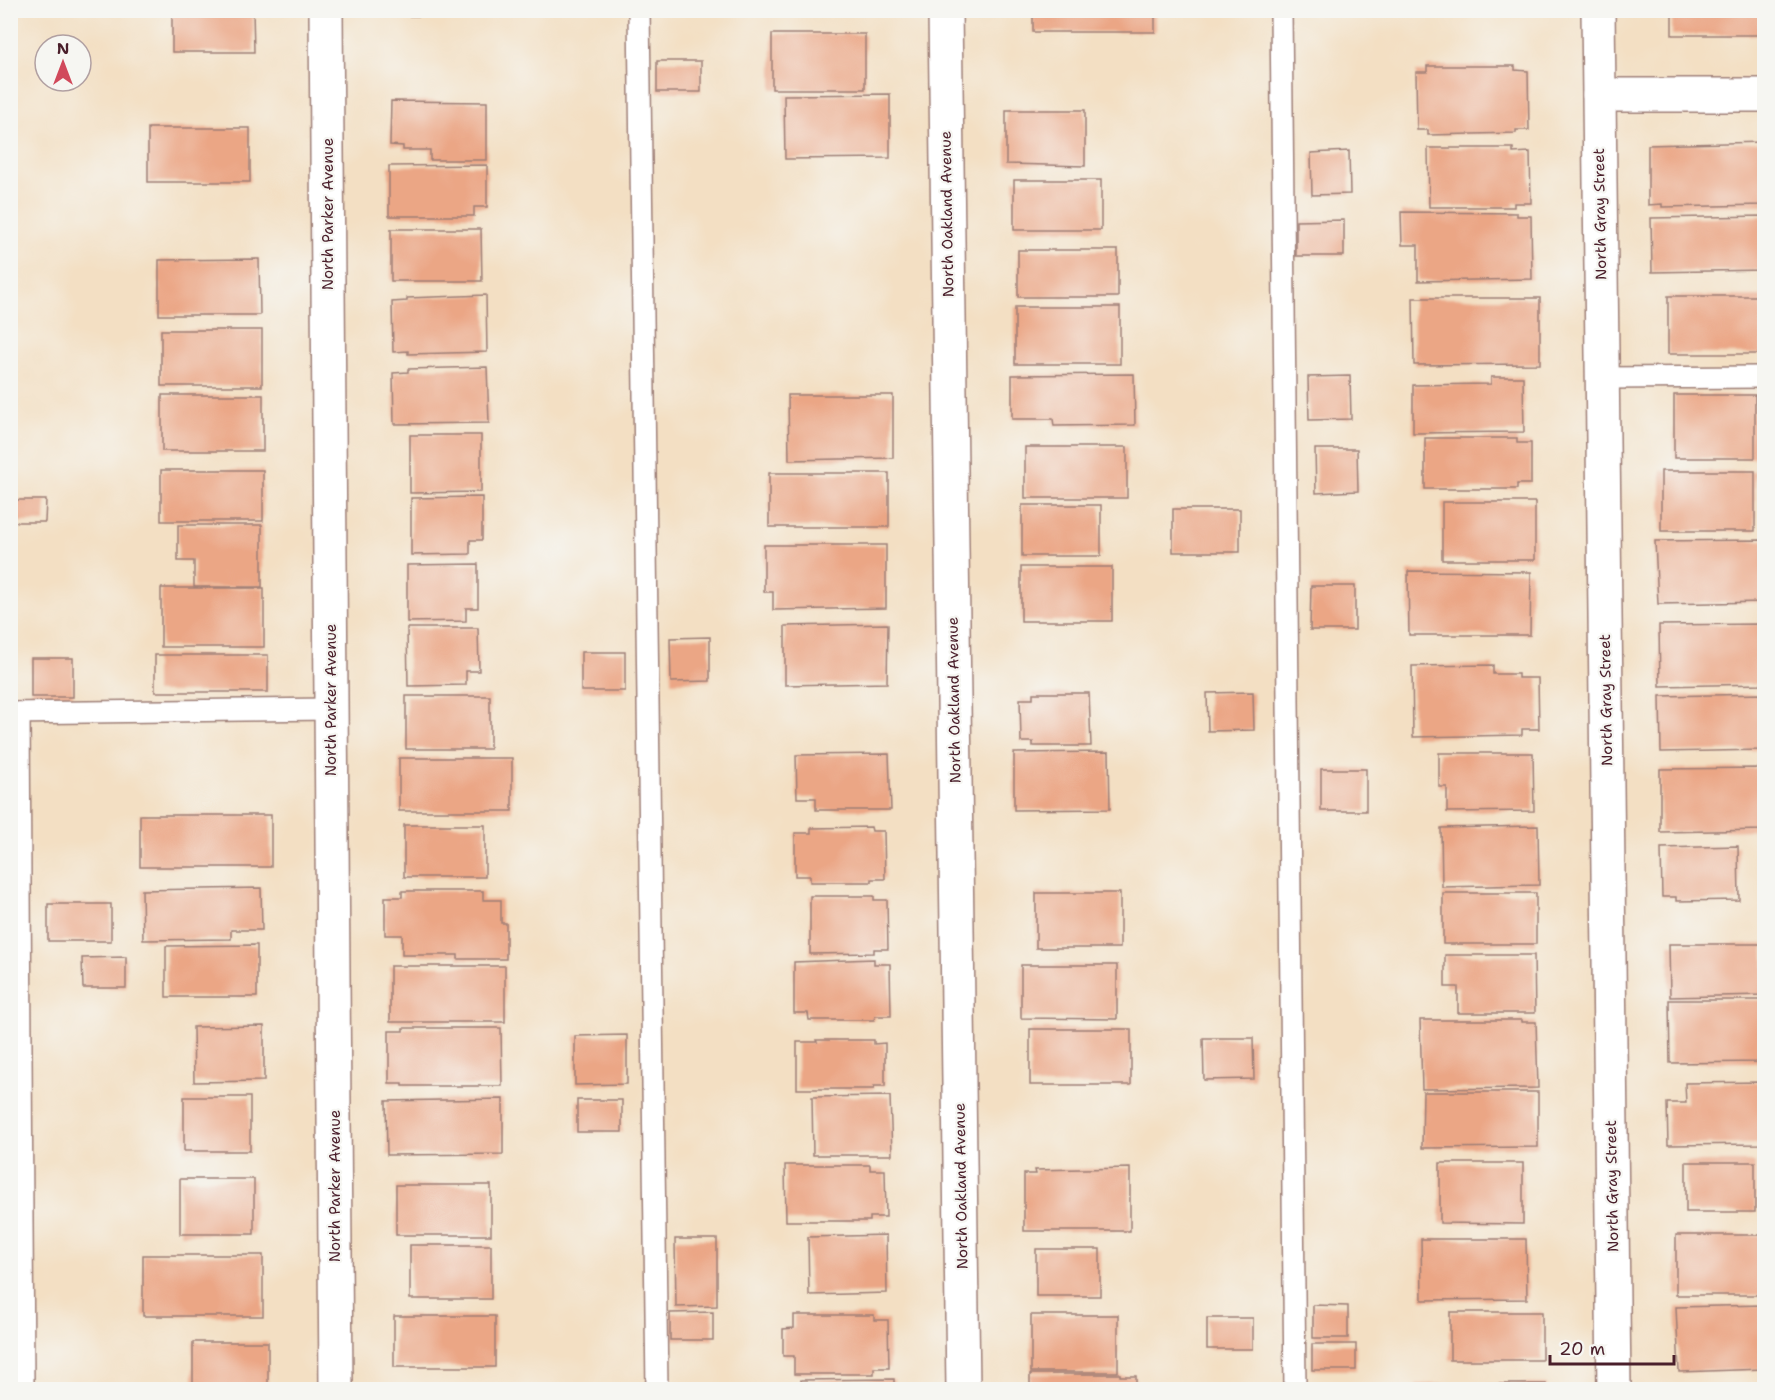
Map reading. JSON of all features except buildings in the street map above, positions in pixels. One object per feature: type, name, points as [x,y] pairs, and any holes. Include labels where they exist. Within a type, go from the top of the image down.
[{"type":"street","name":"North Parker Avenue","points":[[326,10],[336,1389]]},
{"type":"street","name":"North Oakland Avenue","points":[[945,10],[963,1389]]},
{"type":"street","name":"North Gray Street","points":[[1598,10],[1614,1389]]},
{"type":"street","points":[[1599,94],[1764,95]]},
{"type":"lane","points":[[639,10],[657,1389]]},
{"type":"lane","points":[[1281,10],[1295,1389]]},
{"type":"lane","points":[[1603,378],[1764,376]]},
{"type":"lane","points":[[23,1389],[15,713],[331,709]]}]
